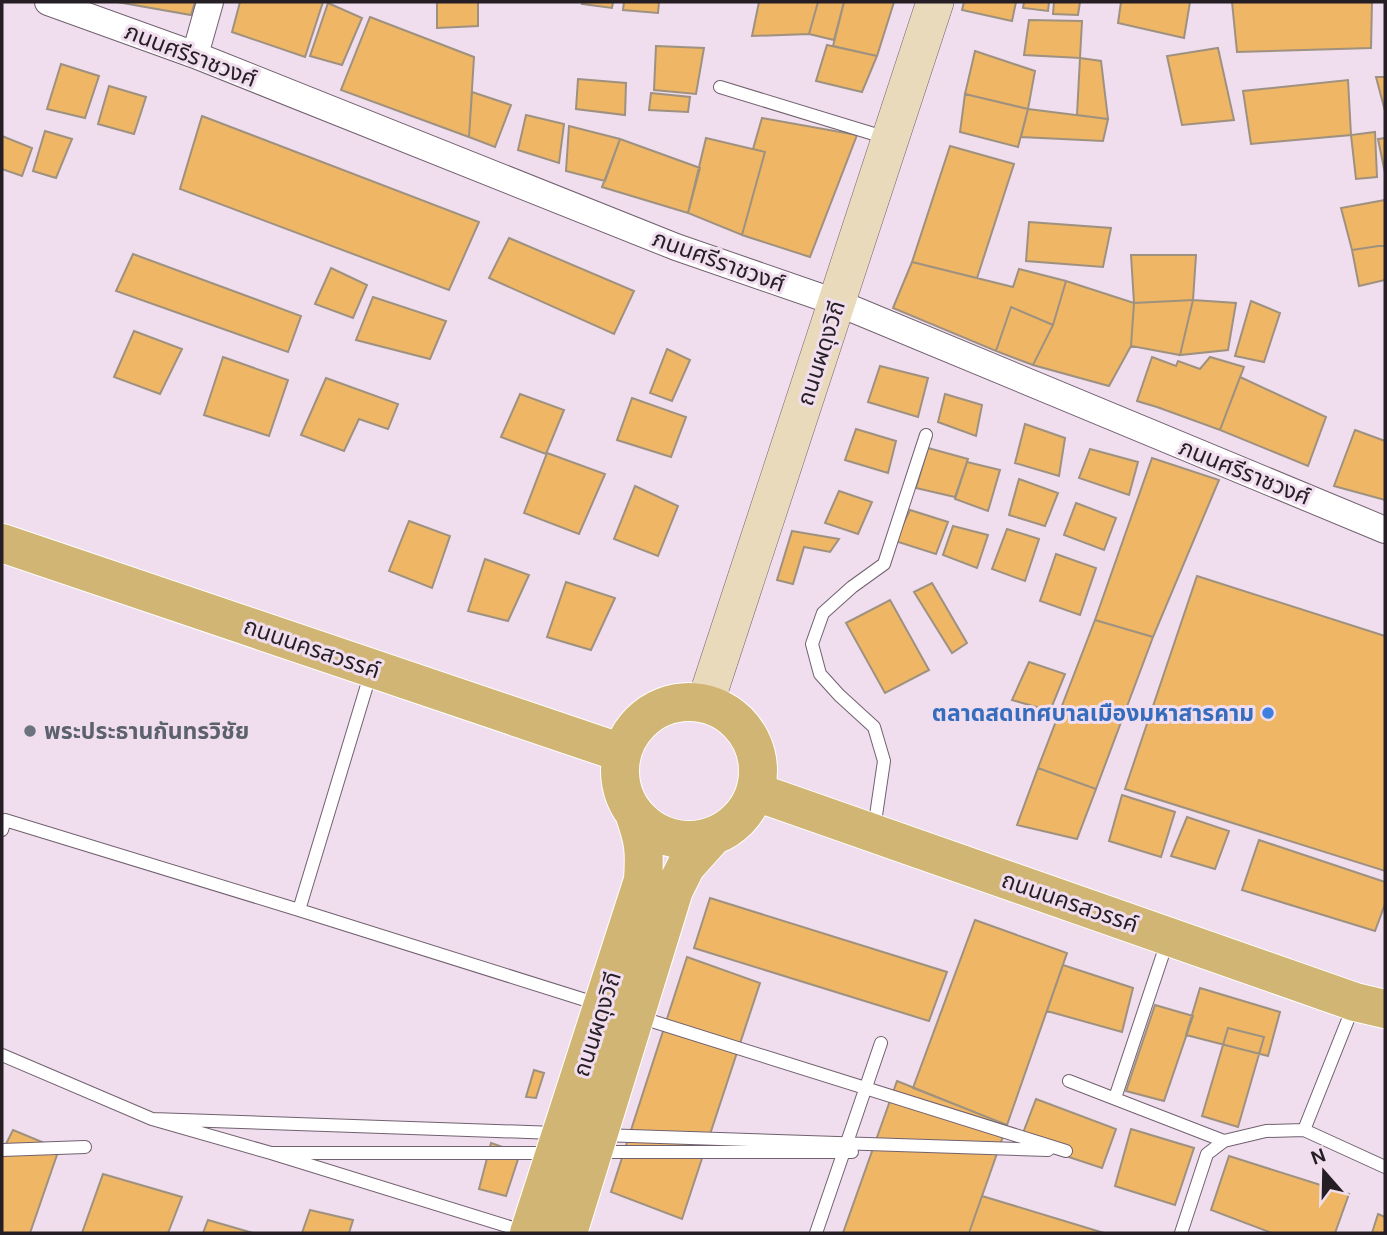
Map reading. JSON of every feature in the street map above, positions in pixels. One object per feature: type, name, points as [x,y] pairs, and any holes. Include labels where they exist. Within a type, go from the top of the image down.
[{"type":"main road","name":"ถนนผดุงวิถี","points":[[705,704],[935,2]]},
{"type":"main road","name":"ถนนนครสวรรค์","points":[[2,543],[622,753]]},
{"type":"main road","points":[[687,702],[705,704],[726,712],[743,727],[755,747],[759,769],[756,792],[746,811],[732,827],[712,837],[691,841],[669,838],[649,828],[634,813],[624,795],[620,774],[622,753],[629,737],[640,723],[654,712],[687,702]]},
{"type":"main road","name":"ถนนนครสวรรค์","points":[[756,792],[1370,1006]]},
{"type":"main road","name":"ถนนผดุงวิถี","points":[[529,1233],[643,880],[645,855],[634,813]]},
{"type":"main road","name":"ถนนผดุงวิถี","points":[[568,1233],[674,890],[686,866],[712,837]]},
{"type":"street","name":"ภนนศรีราชวงศ์","points":[[48,2],[195,55],[676,247],[838,303],[1385,530]]},
{"type":"street","points":[[195,55],[209,2]]},
{"type":"lane","points":[[720,87],[891,139]]},
{"type":"lane","points":[[873,833],[884,761],[874,727],[820,674],[812,644],[823,613],[852,587],[884,564],[926,435]]},
{"type":"lane","points":[[299,910],[372,668]]},
{"type":"lane","points":[[3,823],[299,910],[616,1010]]},
{"type":"lane","points":[[1115,1098],[1169,937]]},
{"type":"lane","points":[[1304,1130],[1370,1006]]},
{"type":"lane","points":[[629,1014],[1066,1151]]},
{"type":"lane","points":[[816,1233],[881,1042]]},
{"type":"lane","points":[[2,1055],[152,1119],[529,1233]]},
{"type":"lane","points":[[1069,1081],[1224,1141]]},
{"type":"lane","points":[[152,1119],[568,1134]]},
{"type":"lane","points":[[1181,1233],[1207,1154],[1224,1141],[1266,1131],[1304,1130],[1385,1167]]},
{"type":"lane","points":[[581,1134],[1066,1151]]},
{"type":"lane","points":[[2,1150],[85,1147]]},
{"type":"lane","points":[[578,1153],[1066,1151]]},
{"type":"lane","points":[[271,1153],[564,1153]]},
{"type":"building","points":[[117,2],[195,2],[191,15]]},
{"type":"building","points":[[240,2],[323,2],[305,57],[232,32]]},
{"type":"building","points":[[437,2],[478,2],[478,26],[437,28]]},
{"type":"building","points":[[613,2],[612,8],[582,4]]},
{"type":"building","points":[[624,2],[659,2],[658,13],[623,10]]},
{"type":"building","points":[[759,2],[818,2],[809,34],[752,36]]},
{"type":"building","points":[[818,2],[844,2],[834,40],[809,34]]},
{"type":"building","points":[[844,2],[894,2],[877,56],[833,46]]},
{"type":"building","points":[[964,2],[1016,2],[1012,21],[962,10]]},
{"type":"building","points":[[1024,2],[1049,2],[1048,11],[1023,8]]},
{"type":"building","points":[[1054,2],[1080,2],[1078,15],[1053,14]]},
{"type":"building","points":[[1121,2],[1190,2],[1184,38],[1118,23]]},
{"type":"building","points":[[1232,2],[1372,2],[1371,48],[1237,52]]},
{"type":"building","points":[[328,3],[362,18],[342,65],[310,56]]},
{"type":"building","points":[[370,17],[474,57],[469,137],[341,90]]},
{"type":"building","points":[[1029,20],[1082,21],[1080,58],[1024,55]]},
{"type":"building","points":[[827,45],[877,56],[862,92],[816,81]]},
{"type":"building","points":[[656,46],[704,48],[696,94],[654,90]]},
{"type":"building","points":[[1218,48],[1234,120],[1182,125],[1167,56]]},
{"type":"building","points":[[975,51],[1035,71],[1028,109],[965,94]]},
{"type":"building","points":[[1080,58],[1101,61],[1108,119],[1077,115]]},
{"type":"building","points":[[61,64],[99,76],[85,118],[47,109]]},
{"type":"building","points":[[1376,77],[1385,77],[1385,111]]},
{"type":"building","points":[[578,79],[626,83],[625,115],[576,109]]},
{"type":"building","points":[[1348,80],[1351,135],[1251,144],[1243,91]]},
{"type":"building","points":[[109,86],[146,97],[134,134],[98,124]]},
{"type":"building","points":[[472,92],[511,105],[495,147],[469,137]]},
{"type":"building","points":[[651,93],[690,97],[688,112],[649,110]]},
{"type":"building","points":[[965,94],[1028,109],[1018,147],[960,132]]},
{"type":"building","points":[[1028,109],[1108,119],[1103,141],[1021,137]]},
{"type":"building","points":[[526,115],[564,124],[559,163],[518,150]]},
{"type":"building","points":[[202,116],[479,222],[449,290],[180,189]]},
{"type":"building","points":[[762,118],[857,135],[810,257],[742,235],[765,152],[753,149]]},
{"type":"building","points":[[569,126],[620,139],[605,181],[566,171]]},
{"type":"building","points":[[45,131],[72,139],[56,178],[33,171]]},
{"type":"building","points":[[1375,132],[1377,177],[1356,179],[1351,135]]},
{"type":"building","points":[[2,136],[32,148],[22,176],[2,169]]},
{"type":"building","points":[[706,138],[765,152],[742,235],[688,213]]},
{"type":"building","points":[[1385,138],[1385,173],[1378,139]]},
{"type":"building","points":[[620,139],[700,168],[688,213],[602,187]]},
{"type":"building","points":[[950,146],[1014,164],[977,278],[912,262]]},
{"type":"building","points":[[1385,200],[1385,245],[1352,250],[1341,208]]},
{"type":"building","points":[[1029,222],[1111,228],[1103,267],[1026,261]]},
{"type":"building","points":[[509,238],[634,291],[614,334],[489,278]]},
{"type":"building","points":[[1385,245],[1385,280],[1359,286],[1352,250]]},
{"type":"building","points":[[133,254],[301,316],[288,352],[116,291]]},
{"type":"building","points":[[1131,255],[1196,255],[1193,300],[1134,303]]},
{"type":"building","points":[[912,262],[1013,287],[1019,269],[1066,281],[1053,325],[1011,307],[996,351],[893,308]]},
{"type":"building","points":[[331,268],[367,285],[353,318],[315,304]]},
{"type":"building","points":[[1066,281],[1134,303],[1131,346],[1109,386],[1033,365],[1053,325]]},
{"type":"building","points":[[373,297],[446,321],[430,359],[356,340]]},
{"type":"building","points":[[1193,300],[1236,303],[1228,350],[1180,355]]},
{"type":"building","points":[[1193,300],[1180,355],[1131,346],[1134,303]]},
{"type":"building","points":[[1251,301],[1280,313],[1264,362],[1235,356]]},
{"type":"building","points":[[1011,307],[1053,325],[1033,365],[996,351]]},
{"type":"building","points":[[134,331],[182,349],[160,394],[114,377]]},
{"type":"building","points":[[667,349],[690,360],[672,401],[650,393]]},
{"type":"building","points":[[223,357],[288,380],[269,436],[204,415]]},
{"type":"building","points":[[1152,357],[1176,366],[1178,361],[1200,369],[1210,357],[1244,367],[1220,430],[1137,401]]},
{"type":"building","points":[[880,366],[928,378],[918,417],[868,402]]},
{"type":"building","points":[[1240,377],[1326,417],[1308,466],[1220,430]]},
{"type":"building","points":[[326,378],[398,404],[388,429],[359,419],[344,451],[301,435]]},
{"type":"building","points":[[520,394],[564,410],[546,454],[501,437]]},
{"type":"building","points":[[945,394],[982,405],[976,436],[938,422]]},
{"type":"building","points":[[632,398],[686,417],[671,457],[617,440]]},
{"type":"building","points":[[1025,424],[1065,438],[1059,476],[1015,463]]},
{"type":"building","points":[[856,429],[896,441],[888,473],[845,460]]},
{"type":"building","points":[[1355,430],[1385,441],[1385,500],[1334,486]]},
{"type":"building","points":[[928,448],[968,459],[955,497],[916,488]]},
{"type":"building","points":[[1090,449],[1138,462],[1129,495],[1079,478]]},
{"type":"building","points":[[547,453],[605,474],[579,534],[524,513]]},
{"type":"building","points":[[1152,458],[1219,480],[1153,637],[1095,620]]},
{"type":"building","points":[[967,462],[1000,470],[988,511],[955,499]]},
{"type":"building","points":[[1019,479],[1058,493],[1045,526],[1009,515]]},
{"type":"building","points":[[635,486],[678,506],[658,556],[614,539]]},
{"type":"building","points":[[839,491],[872,502],[858,534],[825,523]]},
{"type":"building","points":[[1076,503],[1116,518],[1104,550],[1064,535]]},
{"type":"building","points":[[910,510],[948,522],[936,554],[895,541]]},
{"type":"building","points":[[409,521],[450,536],[432,588],[389,571]]},
{"type":"building","points":[[953,526],[988,535],[977,568],[943,555]]},
{"type":"building","points":[[1007,529],[1039,539],[1025,581],[992,569]]},
{"type":"building","points":[[792,531],[839,539],[830,552],[804,547],[793,584],[777,580]]},
{"type":"building","points":[[1056,554],[1096,568],[1080,615],[1040,601]]},
{"type":"building","points":[[485,559],[529,575],[508,621],[468,611]]},
{"type":"building","name":"ตลาดสดเทศบาลเมืองมหาสารคาม","points":[[1197,576],[1385,636],[1385,871],[1125,789]]},
{"type":"building","points":[[566,582],[615,598],[591,650],[547,637]]},
{"type":"building","points":[[932,583],[967,643],[952,653],[914,592]]},
{"type":"building","points":[[890,600],[929,670],[885,693],[846,623]]},
{"type":"building","points":[[1095,620],[1153,637],[1096,789],[1038,768]]},
{"type":"building","points":[[1029,662],[1065,674],[1050,711],[1012,700]]},
{"type":"building","points":[[1038,768],[1096,789],[1077,839],[1017,825]]},
{"type":"building","points":[[1122,795],[1175,812],[1161,857],[1109,841]]},
{"type":"building","points":[[1187,817],[1229,831],[1215,869],[1171,856]]},
{"type":"building","points":[[1259,840],[1385,882],[1385,904],[1375,931],[1242,890]]},
{"type":"building","points":[[710,898],[947,972],[929,1021],[694,948]]},
{"type":"building","points":[[975,920],[1067,953],[1007,1125],[913,1088]]},
{"type":"building","points":[[687,957],[760,983],[682,1219],[611,1192]]},
{"type":"building","points":[[1063,965],[1133,988],[1122,1032],[1047,1011]]},
{"type":"building","points":[[1200,988],[1280,1012],[1268,1056],[1186,1035]]},
{"type":"building","points":[[1155,1005],[1193,1016],[1164,1101],[1126,1091]]},
{"type":"building","points":[[1228,1028],[1264,1037],[1238,1127],[1202,1116]]},
{"type":"building","points":[[534,1070],[544,1073],[536,1098],[526,1097]]},
{"type":"building","points":[[897,1081],[1007,1125],[969,1233],[843,1233]]},
{"type":"building","points":[[1036,1099],[1116,1129],[1102,1168],[1020,1141]]},
{"type":"building","points":[[1131,1129],[1194,1148],[1175,1205],[1115,1186]]},
{"type":"building","points":[[13,1130],[59,1149],[30,1233],[2,1233],[2,1152]]},
{"type":"building","points":[[491,1143],[520,1153],[506,1196],[479,1189]]},
{"type":"building","points":[[1229,1156],[1349,1194],[1335,1233],[1272,1233],[1211,1210]]},
{"type":"building","points":[[103,1174],[182,1197],[168,1233],[82,1233]]},
{"type":"building","points":[[982,1196],[1104,1233],[969,1233]]},
{"type":"building","points":[[310,1210],[353,1220],[349,1233],[302,1233]]},
{"type":"building","points":[[1378,1214],[1385,1217],[1385,1233],[1372,1233]]},
{"type":"building","points":[[208,1220],[253,1233],[203,1233]]},
{"type":"place","name":"ตลาดสดเทศบาลเมืองมหาสารคาม","points":[[1268,713]]},
{"type":"place","name":"พระประธานกันทรวิชัย","points":[[30,731]]}]
